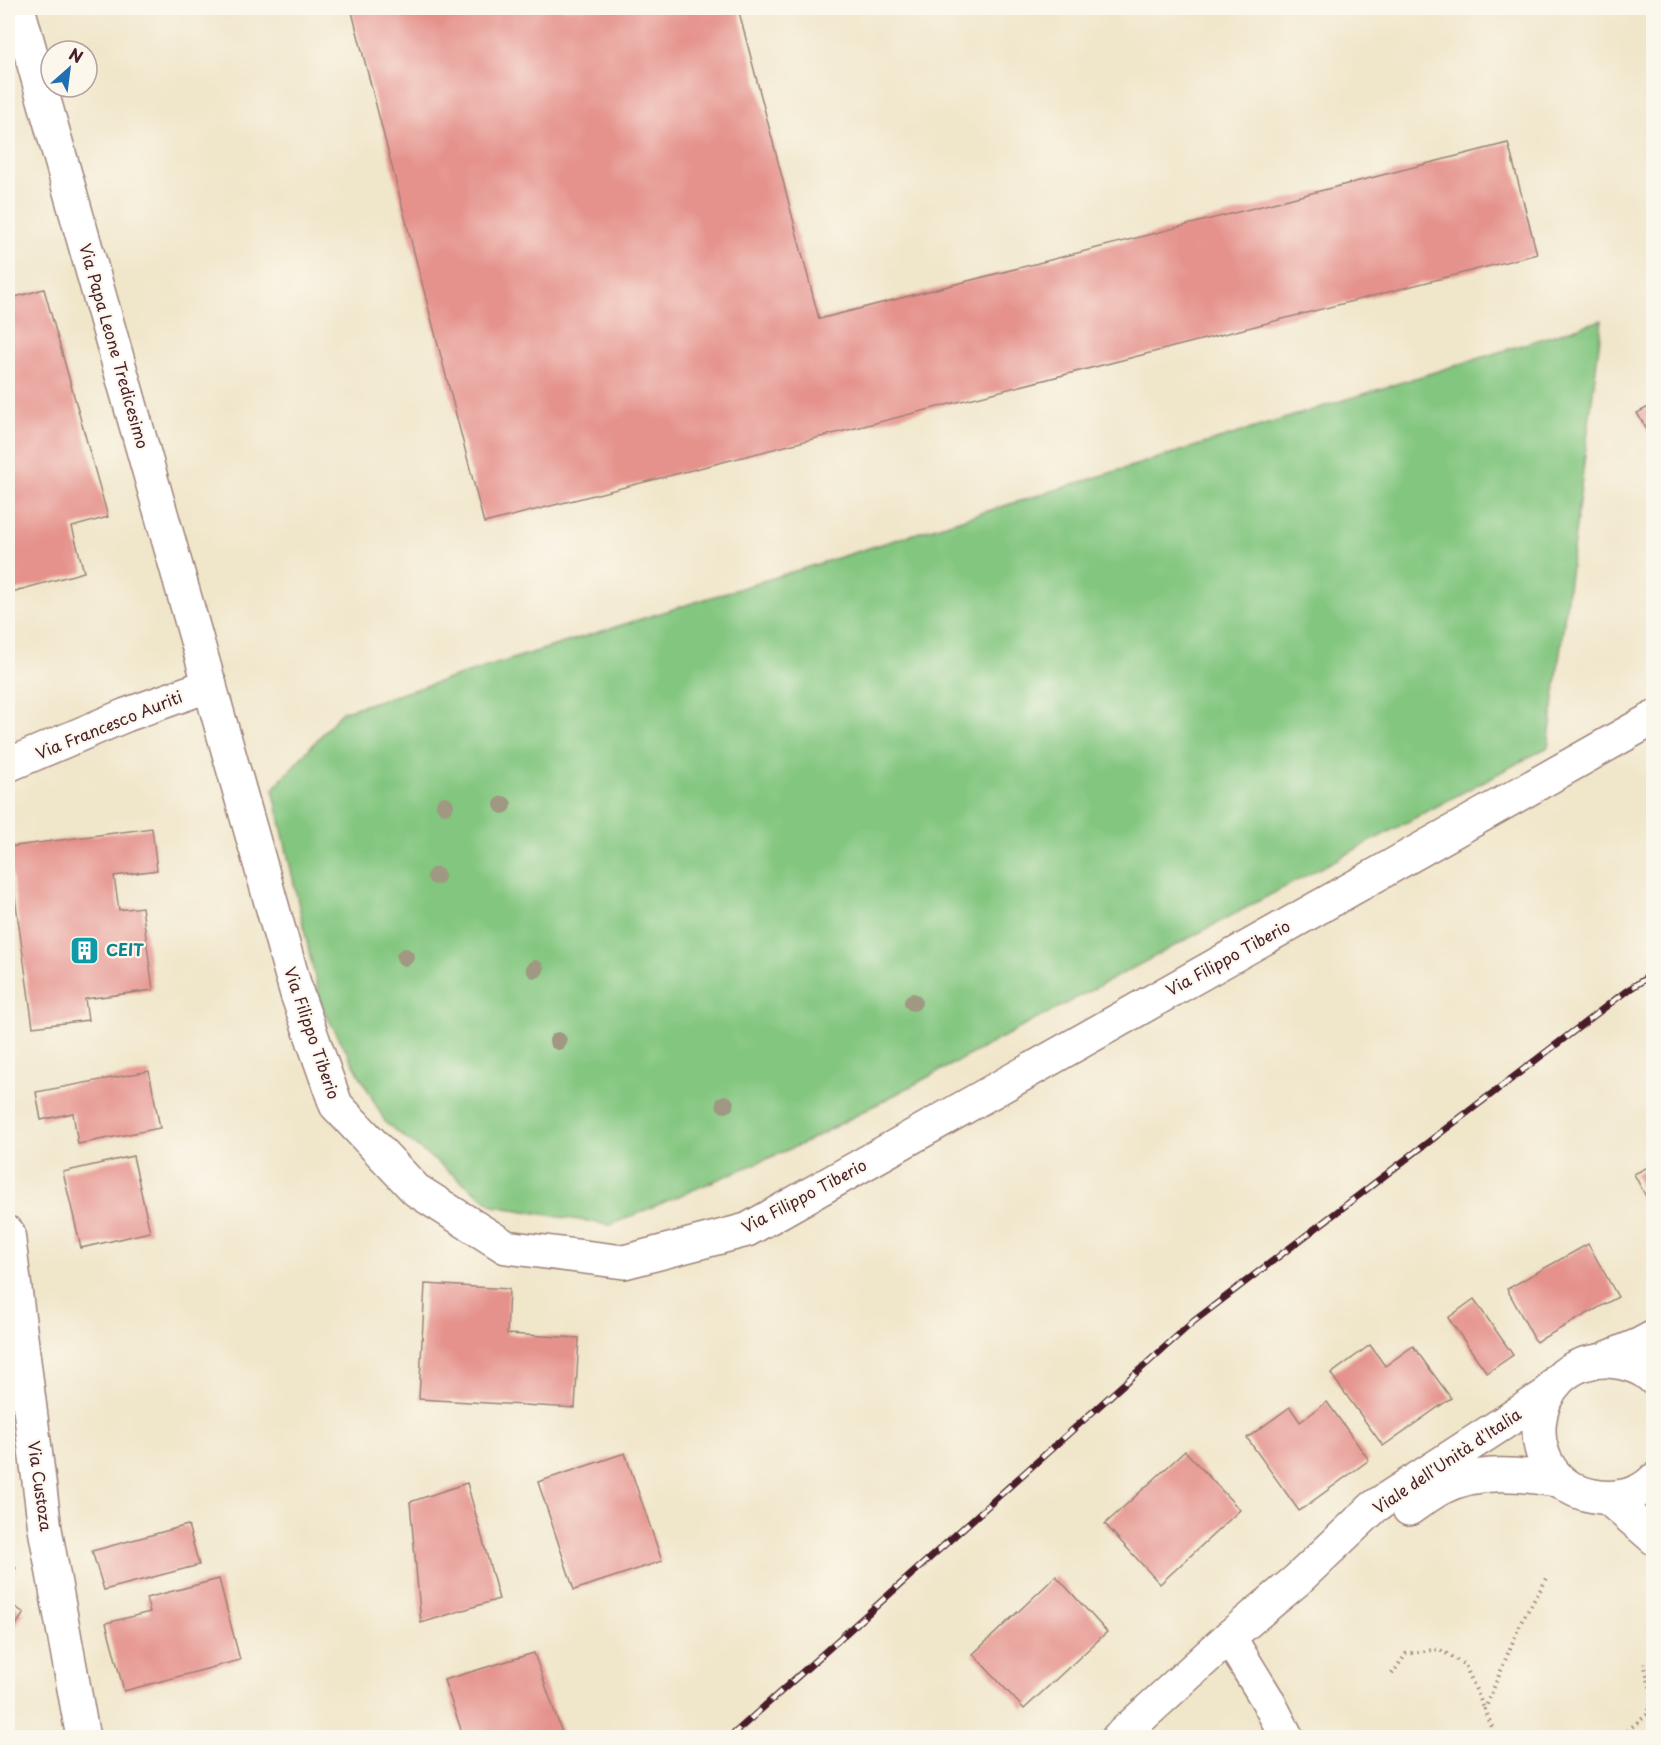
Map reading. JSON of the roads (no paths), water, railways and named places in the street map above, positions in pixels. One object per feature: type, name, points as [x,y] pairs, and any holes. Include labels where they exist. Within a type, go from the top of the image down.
[{"type":"street","name":"Via Papa Leone Tredicesimo","points":[[18,8],[210,685]]},
{"type":"street","name":"Via Filippo Tiberio","points":[[210,685],[297,994],[336,1105],[416,1190],[506,1247],[624,1262],[747,1230],[1653,718]]},
{"type":"street","name":"Via Francesco Auriti","points":[[8,765],[126,715],[210,685]]},
{"type":"street","name":"Via Custoza","points":[[8,1233],[45,1529],[83,1737]]},
{"type":"street","points":[[1653,1337],[1639,1346],[1569,1371],[1557,1381],[1548,1394],[1540,1412],[1538,1430],[1541,1449],[1549,1466],[1561,1481],[1583,1494],[1608,1498],[1630,1495],[1653,1480]]},
{"type":"street","points":[[1600,1361],[1618,1361],[1635,1366],[1653,1379]]},
{"type":"street","name":"Viale dell'Unità d'Italia","points":[[1118,1737],[1229,1637],[1296,1581],[1374,1507],[1548,1394]]},
{"type":"street","name":"Viale dell'Unità d'Italia","points":[[1296,1581],[1442,1487],[1465,1479],[1496,1475],[1530,1476],[1561,1481]]},
{"type":"street","points":[[1608,1498],[1653,1538]]},
{"type":"street","points":[[1229,1637],[1287,1737]]},
{"type":"railway","points":[[729,1738],[1194,1321],[1625,992],[1654,973]]},
{"type":"place","name":"CEIT","points":[[85,950]]}]
